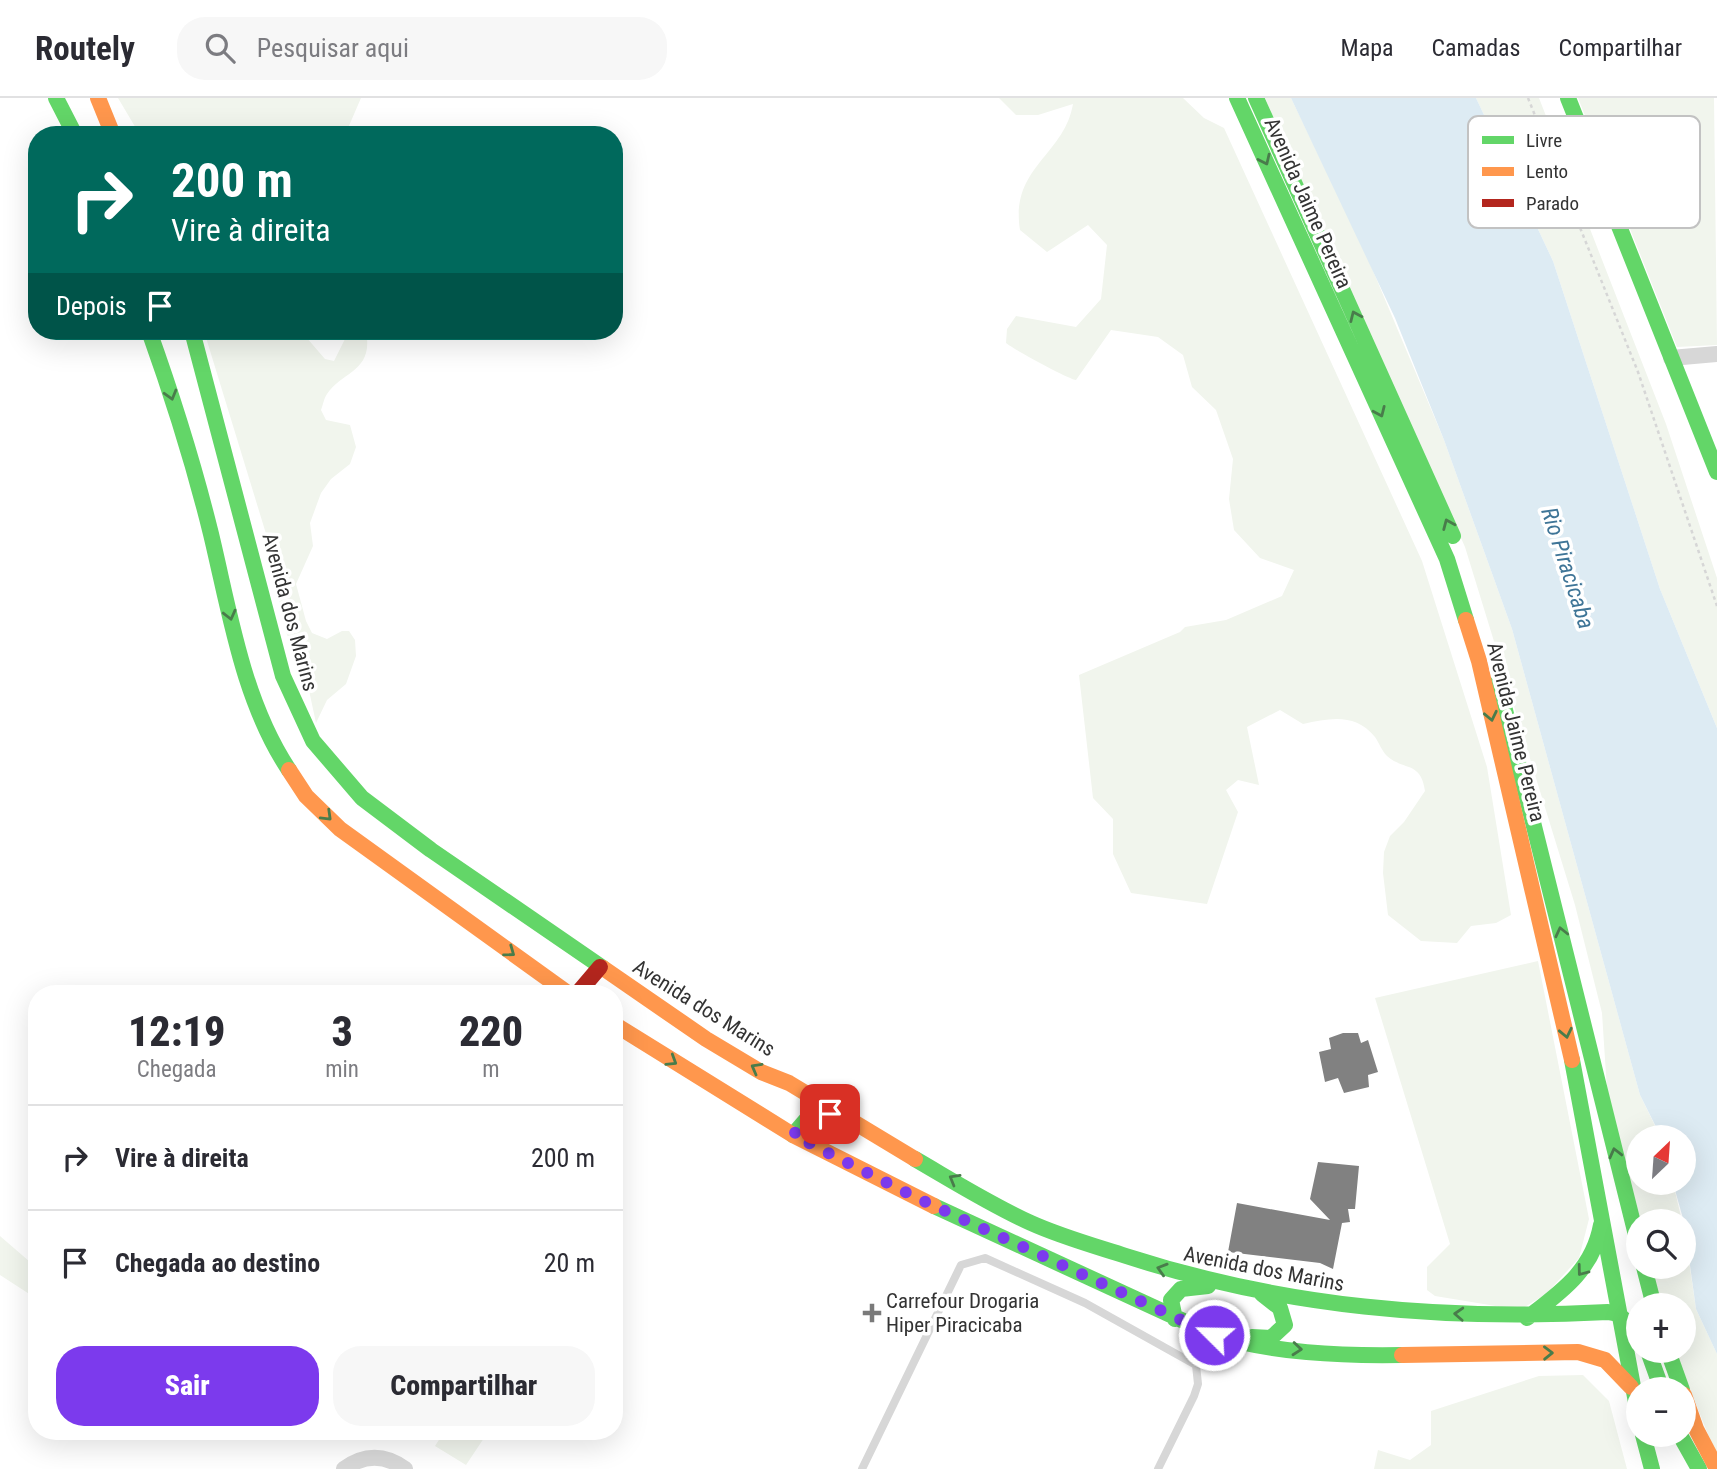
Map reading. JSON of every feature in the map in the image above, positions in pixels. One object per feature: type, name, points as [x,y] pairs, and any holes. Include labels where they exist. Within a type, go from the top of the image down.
[{"type":"street","points":[[56,98],[70,126]]},
{"type":"street","points":[[98,98],[109,126]]},
{"type":"street","name":"Avenida Jaime Pereira","points":[[1237,98],[1447,559],[1479,660],[1553,975],[1602,1208],[1630,1377]]},
{"type":"street","name":"Avenida Jaime Pereira","points":[[1256,98],[1459,548],[1530,798],[1630,1209]]},
{"type":"street","points":[[1568,98],[1575,116]]},
{"type":"street","points":[[1620,228],[1717,472]]},
{"type":"street","points":[[152,340],[166,378],[210,530],[247,685],[262,726],[307,797],[344,832],[556,985]]},
{"type":"street","name":"Avenida dos Marins","points":[[195,340],[283,676],[313,741],[362,798],[600,967],[612,985]]},
{"type":"street","points":[[1671,358],[1717,354]]},
{"type":"street","points":[[585,985],[600,967]]},
{"type":"street","name":"Avenida dos Marins","points":[[623,1002],[634,1018],[793,1135],[894,1187],[1214,1335],[1255,1347],[1364,1356],[1578,1352],[1605,1360],[1626,1381]]},
{"type":"street","name":"Avenida dos Marins","points":[[634,1018],[778,1077],[1024,1220],[1157,1268],[1262,1294],[1353,1308],[1527,1318],[1608,1312],[1618,1314]]},
{"type":"street","points":[[793,1135],[812,1114],[830,1114],[859,1124]]},
{"type":"street","points":[[1527,1318],[1575,1281],[1591,1259],[1600,1235],[1602,1208]]},
{"type":"street","points":[[1175,1319],[1171,1300],[1181,1289],[1219,1285]]},
{"type":"street","points":[[1214,1335],[1271,1338],[1281,1330],[1285,1325],[1280,1308],[1262,1294]]},
{"type":"street","points":[[1618,1314],[1626,1321]]},
{"type":"street","points":[[1696,1429],[1717,1469]]},
{"type":"street","points":[[1646,1447],[1652,1469]]},
{"type":"street","points":[[1687,1447],[1699,1469]]},
{"type":"street","points":[[344,1469],[364,1458],[386,1458],[400,1466]]},
{"type":"lane","points":[[862,1469],[961,1265],[985,1258],[1085,1303],[1196,1365],[1198,1384],[1194,1396],[1158,1469]]},
{"type":"path","points":[[1528,98],[1535,116]]},
{"type":"path","points":[[1580,228],[1638,372],[1717,606]]},
{"type":"shaded area","points":[[118,98],[361,98],[349,126],[135,126]]},
{"type":"shaded area","points":[[999,98],[1183,98],[1204,118],[1224,128],[1422,561],[1487,767],[1511,915],[1496,923],[1471,926],[1457,943],[1421,941],[1388,915],[1383,873],[1384,852],[1390,836],[1404,822],[1425,791],[1420,775],[1387,756],[1375,737],[1359,724],[1333,719],[1303,724],[1280,710],[1247,727],[1259,785],[1238,780],[1226,790],[1238,812],[1207,904],[1131,893],[1113,854],[1113,819],[1093,798],[1079,675],[1180,632],[1185,627],[1226,620],[1282,596],[1294,570],[1260,558],[1234,530],[1229,499],[1233,459],[1216,410],[1192,387],[1183,355],[1158,337],[1111,330],[1076,380],[1041,364],[1006,343],[1007,329],[1016,316],[1076,327],[1101,299],[1107,245],[1088,225],[1047,252],[1020,230],[1019,209],[1023,191],[1030,176],[1060,137],[1073,104],[1038,115],[1016,115]]},
{"type":"shaded area","points":[[1265,98],[1291,98],[1363,247],[1444,440],[1512,629],[1640,1095],[1655,1125],[1626,1125],[1626,1172],[1608,1105],[1602,1013],[1575,905],[1465,547]]},
{"type":"shaded area","points":[[1476,98],[1539,98],[1546,116],[1485,116]]},
{"type":"shaded area","points":[[1578,98],[1714,98],[1717,345],[1677,347],[1630,228],[1700,228],[1700,116],[1585,116]]},
{"type":"shaded area","points":[[1537,228],[1590,228],[1666,424],[1717,578],[1717,728],[1660,589],[1553,261]]},
{"type":"shaded area","points":[[207,340],[309,340],[325,359],[334,361],[344,340],[367,340],[361,363],[333,386],[321,410],[326,420],[350,425],[356,447],[350,464],[331,479],[321,493],[310,523],[313,546],[296,584],[312,633],[327,639],[342,631],[349,631],[355,640],[356,656],[346,684],[327,700],[316,723],[307,681],[285,630],[267,537]]},
{"type":"shaded area","points":[[1538,961],[1589,1219],[1579,1258],[1546,1294],[1520,1310],[1435,1296],[1427,1290],[1427,1267],[1450,1244],[1375,998]]},
{"type":"shaded area","points":[[1632,1195],[1676,1195],[1679,1209],[1636,1209]]},
{"type":"shaded area","points":[[0,1236],[28,1260],[28,1293],[0,1275]]},
{"type":"shaded area","points":[[1653,1279],[1692,1279],[1694,1293],[1657,1293]]},
{"type":"shaded area","points":[[1696,1309],[1717,1354],[1717,1457],[1696,1404],[1696,1377],[1685,1377],[1680,1363],[1696,1363]]},
{"type":"shaded area","points":[[1583,1375],[1609,1401],[1627,1469],[1374,1469],[1378,1450],[1410,1460],[1431,1445],[1431,1411],[1539,1376]]},
{"type":"shaded area","points":[[439,1440],[483,1440],[466,1465],[435,1446]]},
{"type":"water","name":"Rio Piracicaba","points":[[1291,98],[1476,98],[1485,116],[1468,116],[1468,228],[1537,228],[1553,261],[1660,589],[1717,728],[1717,1354],[1696,1309],[1696,1293],[1694,1293],[1692,1279],[1696,1279],[1696,1209],[1680,1209],[1676,1195],[1696,1195],[1696,1125],[1655,1125],[1640,1095],[1512,629],[1444,440],[1395,318]]},
{"type":"building","points":[[1343,1033],[1358,1033],[1361,1043],[1368,1040],[1378,1072],[1368,1075],[1369,1087],[1344,1093],[1338,1078],[1325,1082],[1319,1052],[1331,1049],[1329,1038]]},
{"type":"building","points":[[1318,1162],[1359,1166],[1355,1209],[1348,1209],[1350,1222],[1342,1223],[1333,1269],[1320,1263],[1228,1252],[1237,1203],[1330,1220],[1310,1199]]},
{"type":"traffic: fast","points":[[56,98],[70,126]]},
{"type":"traffic: fast","points":[[1237,98],[1447,559],[1466,620]]},
{"type":"traffic: fast","points":[[1256,98],[1453,536]]},
{"type":"traffic: fast","points":[[1568,98],[1575,116]]},
{"type":"traffic: fast","points":[[1620,228],[1717,472]]},
{"type":"traffic: fast","points":[[152,340],[198,483],[249,686],[273,743],[289,770]]},
{"type":"traffic: fast","points":[[194,340],[283,676],[313,741],[362,798],[431,850],[603,968]]},
{"type":"traffic: fast","points":[[1498,682],[1630,1209]]},
{"type":"traffic: fast","points":[[1572,1060],[1631,1377]]},
{"type":"traffic: fast","points":[[793,1135],[812,1113],[839,1117]]},
{"type":"traffic: fast","points":[[915,1159],[987,1201],[1043,1228],[1090,1245],[1245,1288],[1304,1299],[1425,1312],[1608,1312],[1618,1314],[1626,1321]]},
{"type":"traffic: fast","points":[[934,1206],[1214,1335],[1260,1346],[1307,1352],[1402,1355]]},
{"type":"traffic: fast","points":[[1527,1318],[1574,1279],[1591,1255],[1601,1225]]},
{"type":"traffic: fast","points":[[1647,1279],[1651,1293]]},
{"type":"traffic: fast","points":[[1175,1319],[1171,1300],[1181,1289],[1208,1286]]},
{"type":"traffic: fast","points":[[1252,1337],[1271,1338],[1285,1325],[1280,1308],[1262,1294]]},
{"type":"traffic: fast","points":[[1652,1363],[1657,1377]]},
{"type":"traffic: fast","points":[[1672,1363],[1677,1377]]},
{"type":"traffic: fast","points":[[1646,1447],[1652,1469]]},
{"type":"traffic: fast","points":[[1687,1447],[1699,1469]]},
{"type":"traffic: slow","points":[[98,98],[109,126]]},
{"type":"traffic: slow","points":[[1466,620],[1479,661],[1572,1060]]},
{"type":"traffic: slow","points":[[289,770],[306,796],[340,829],[557,985]]},
{"type":"traffic: slow","points":[[603,968],[706,1039],[761,1072],[789,1083],[915,1159]]},
{"type":"traffic: slow","points":[[623,1030],[793,1135],[934,1206]]},
{"type":"traffic: slow","points":[[1402,1355],[1578,1352],[1605,1360],[1626,1382]]},
{"type":"traffic: slow","points":[[1696,1429],[1717,1469]]},
{"type":"traffic: jam","points":[[585,985],[600,967]]},
{"type":"place","name":"Carrefour Drogaria Hiper Piracicaba","points":[[872,1313]]},
{"type":"route","points":[[830,1114],[812,1114],[802,1121],[793,1135],[919,1199],[1214,1335]]}]
